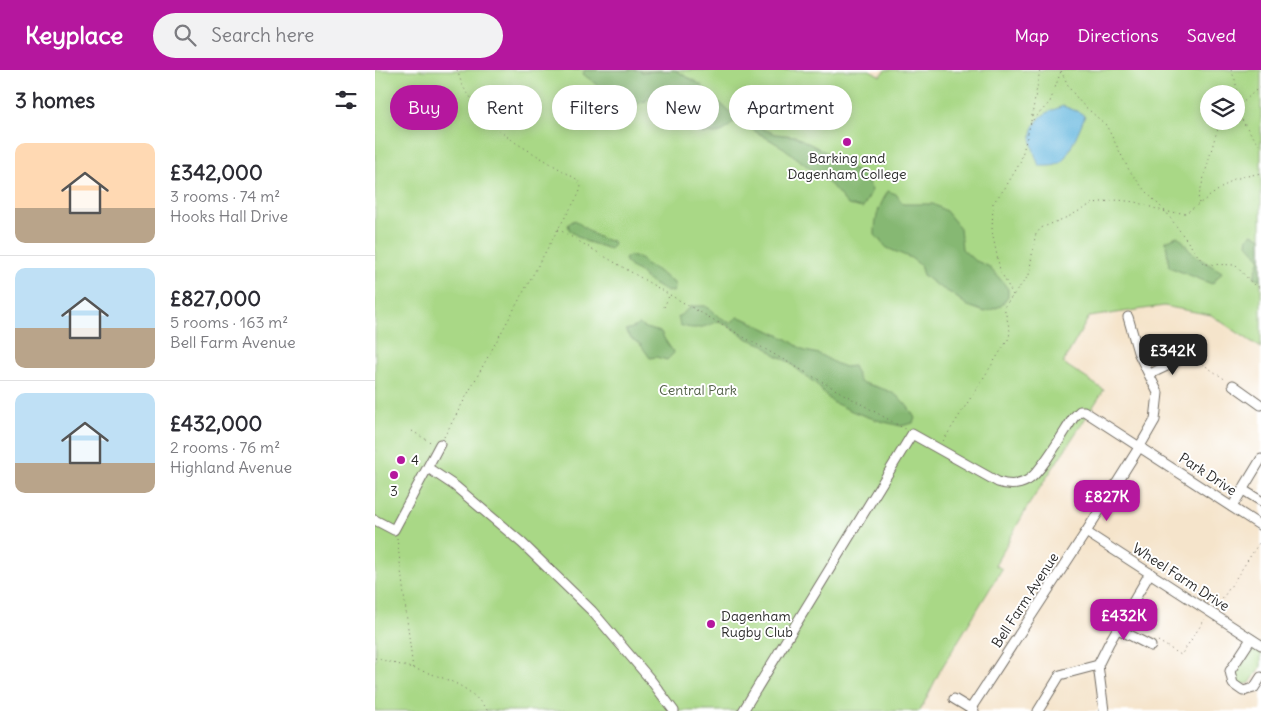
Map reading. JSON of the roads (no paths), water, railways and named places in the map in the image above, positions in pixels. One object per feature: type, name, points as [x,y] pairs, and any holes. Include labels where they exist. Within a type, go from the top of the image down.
[{"type":"street","name":"Bell Farm Avenue","points":[[972,710],[1155,420],[1158,393],[1138,352],[1128,317]]},
{"type":"street","points":[[1150,374],[1186,357]]},
{"type":"street","points":[[1233,385],[1261,405]]},
{"type":"street","name":"Park Drive","points":[[743,711],[912,434],[1008,486],[1030,479],[1038,471],[1074,416],[1080,411],[1084,411],[1261,526]]},
{"type":"street","points":[[375,520],[394,530],[427,468],[436,444]]},
{"type":"street","points":[[1232,507],[1261,459]]},
{"type":"street","points":[[427,468],[455,486],[522,543],[592,611],[675,711]]},
{"type":"street","name":"Park Drive","points":[[1243,490],[1261,501]]},
{"type":"street","name":"Wheel Farm Drive","points":[[1086,532],[1261,645]]},
{"type":"street","points":[[1104,711],[1098,665],[1151,573]]},
{"type":"street","points":[[1118,629],[1151,646]]},
{"type":"street","points":[[1251,639],[1230,671],[1233,684],[1243,691],[1254,688],[1261,677]]},
{"type":"street","points":[[1038,711],[1060,675],[1098,665]]},
{"type":"street","points":[[954,699],[972,710]]},
{"type":"water","points":[[1063,106],[1085,116],[1074,141],[1060,163],[1050,166],[1039,166],[1032,141],[1033,129],[1043,115]]},
{"type":"place","name":"Barking and Dagenham College","points":[[847,142]]},
{"type":"place","name":"4","points":[[401,460]]},
{"type":"place","name":"3","points":[[394,475]]},
{"type":"place","name":"Dagenham Rugby Club","points":[[711,624]]},
{"type":"park label","name":"Central Park","points":[[698,390]]}]
